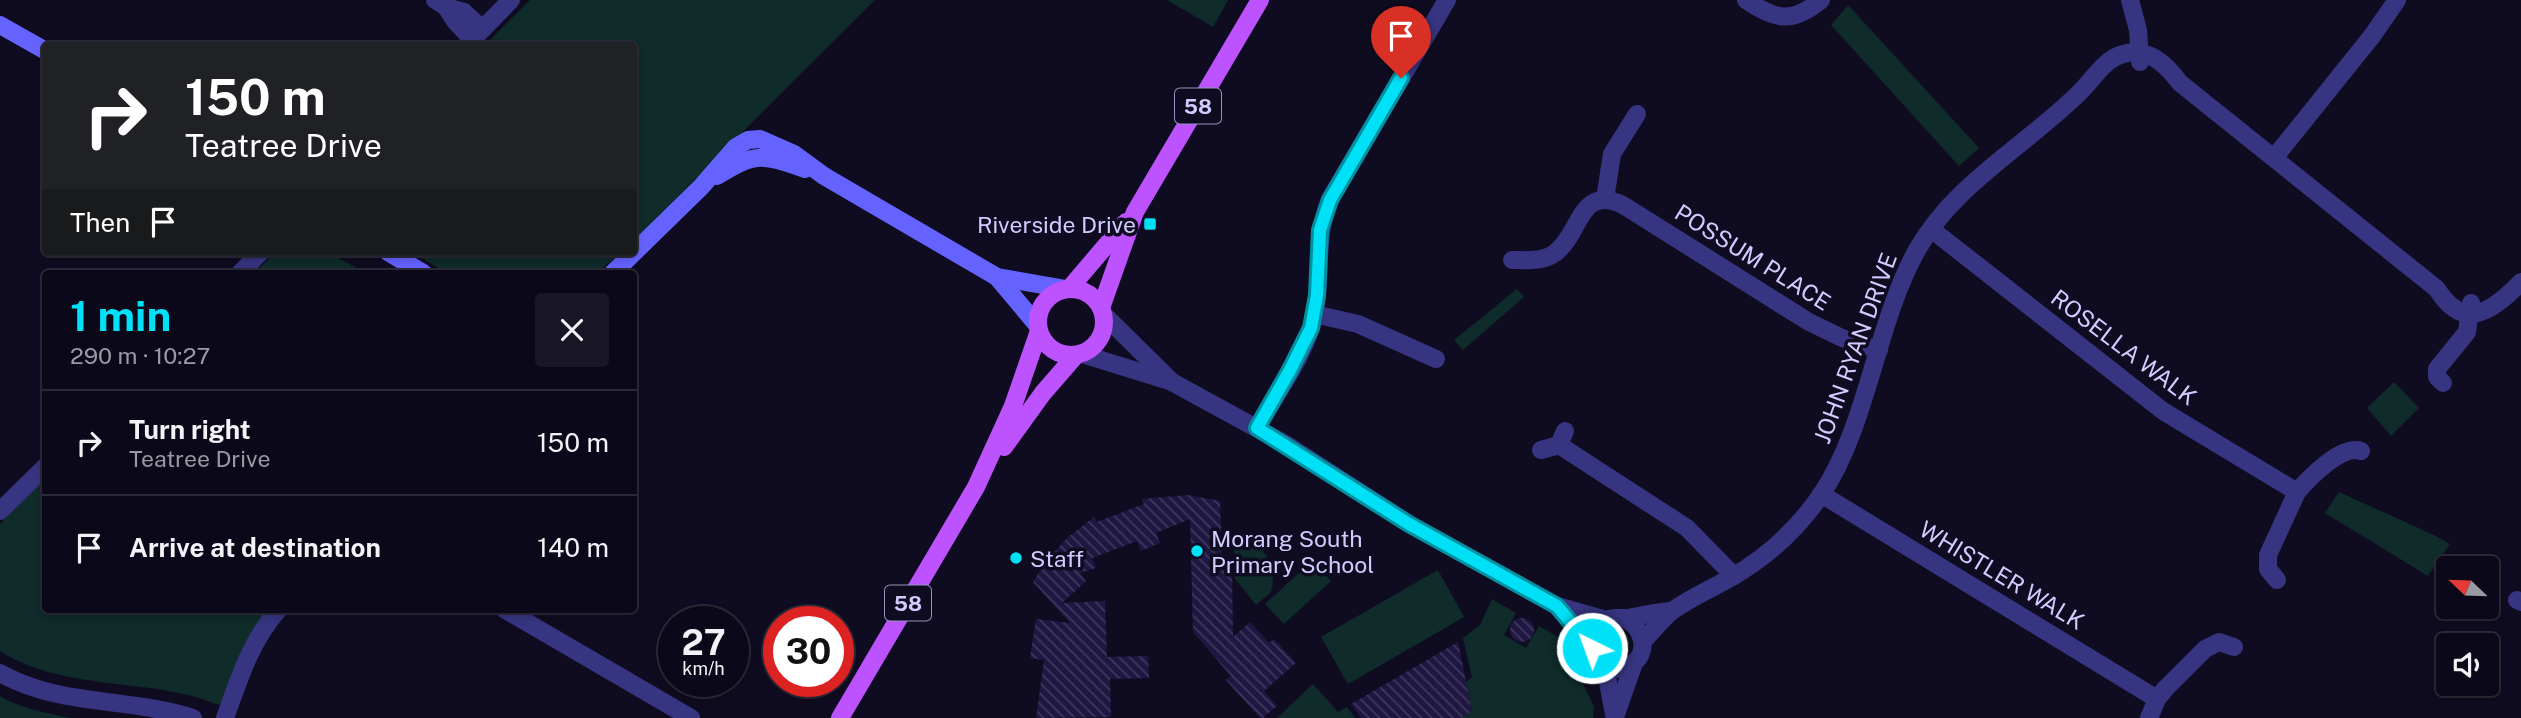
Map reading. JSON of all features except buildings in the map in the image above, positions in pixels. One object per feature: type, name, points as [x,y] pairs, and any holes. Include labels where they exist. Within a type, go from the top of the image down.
[{"type":"main road","name":"58","points":[[976,487],[1013,406],[1038,328],[1042,306],[1056,292],[1068,289],[1135,212],[1260,0]]},
{"type":"main road","name":"58","points":[[841,718],[976,487],[1035,404],[1079,355],[1091,349],[1102,333],[1102,311],[1135,212]]},
{"type":"main road","points":[[1068,289],[1077,289],[1091,296],[1102,311]]},
{"type":"main road","points":[[1038,328],[1049,347],[1066,356],[1079,355]]},
{"type":"street","points":[[441,3],[473,38],[511,0]]},
{"type":"street","points":[[1257,428],[1306,341],[1314,314],[1320,230],[1330,200],[1447,0]]},
{"type":"street","points":[[1746,0],[1768,13],[1783,17],[1804,13],[1821,0]]},
{"type":"street","points":[[2130,0],[2138,30],[2139,57],[2159,60],[2180,83],[2437,289],[2452,307],[2485,312],[2495,307],[2521,282]]},
{"type":"street","points":[[2274,159],[2398,0]]},
{"type":"street","points":[[0,25],[42,49]]},
{"type":"street","name":"JOHN RYAN DRIVE","points":[[1643,641],[1672,611],[1734,576],[1776,546],[1821,494],[1846,446],[1905,275],[1931,229],[1958,197],[2080,92],[2096,73],[2116,57],[2139,57]]},
{"type":"street","points":[[1512,260],[1538,260],[1555,253],[1568,238],[1586,208],[1600,199],[1605,199],[1611,159],[1608,148],[1637,114]]},
{"type":"street","points":[[637,250],[701,187],[741,161],[753,157],[763,148],[824,176],[997,277],[1068,289]]},
{"type":"street","name":"POSSUM PLACE","points":[[1605,199],[1623,205],[1819,327],[1879,350]]},
{"type":"street","name":"ROSELLA WALK","points":[[1931,229],[2163,411],[2297,492]]},
{"type":"street","points":[[243,270],[257,256]]},
{"type":"street","points":[[395,256],[418,270]]},
{"type":"street","points":[[616,270],[630,256]]},
{"type":"street","points":[[2471,308],[2489,299],[2521,268]]},
{"type":"street","points":[[997,277],[1038,328]]},
{"type":"street","points":[[2443,383],[2436,375],[2437,369],[2465,336],[2471,308]]},
{"type":"street","points":[[1102,311],[1172,382]]},
{"type":"street","points":[[1314,314],[1358,324],[1436,359]]},
{"type":"street","points":[[1079,355],[1172,382],[1257,428],[1409,524],[1557,606],[1615,619],[1637,627],[1643,641],[1641,653],[1634,663],[1615,717]]},
{"type":"street","points":[[1541,450],[1562,438],[1687,528],[1734,576]]},
{"type":"street","points":[[2277,580],[2268,569],[2268,555],[2297,492],[2342,453],[2353,448],[2361,451]]},
{"type":"street","points":[[0,511],[42,470]]},
{"type":"street","name":"WHISTLER WALK","points":[[1821,494],[2157,699]]},
{"type":"street","points":[[1557,606],[1605,666],[1615,717]]},
{"type":"street","name":"JOHN RYAN DRIVE","points":[[1615,619],[1672,611]]},
{"type":"street","points":[[225,718],[254,644],[275,613]]},
{"type":"street","points":[[511,613],[691,718]]},
{"type":"street","points":[[1592,648],[1595,632],[1615,619]]},
{"type":"street","points":[[2149,718],[2157,699],[2214,643],[2224,642],[2234,647]]},
{"type":"street","points":[[1605,666],[1620,669],[1634,663]]},
{"type":"street","points":[[0,673],[49,694],[156,708],[193,718]]},
{"type":"green space","points":[[530,0],[875,0],[637,237],[637,42],[488,42]]},
{"type":"green space","points":[[1167,0],[1228,0],[1213,27]]},
{"type":"green space","points":[[1848,5],[1979,148],[1959,166],[1831,25]]},
{"type":"green space","points":[[272,256],[334,256],[360,270],[257,270]]},
{"type":"green space","points":[[418,256],[616,256],[600,270],[442,270]]},
{"type":"green space","points":[[1517,289],[1524,297],[1463,350],[1454,340]]},
{"type":"green space","points":[[2394,382],[2419,408],[2391,436],[2367,408]]},
{"type":"green space","points":[[42,482],[42,613],[264,613],[255,627],[225,699],[219,705],[164,690],[80,679],[26,664],[0,651],[0,524]]},
{"type":"green space","points":[[2339,492],[2450,544],[2442,556],[2436,556],[2436,564],[2428,576],[2325,513]]},
{"type":"green space","points":[[1234,541],[1253,545],[1261,550],[1270,564],[1273,582],[1271,592],[1256,605],[1235,579]]},
{"type":"green space","points":[[1312,561],[1331,581],[1284,624],[1265,604]]},
{"type":"green space","points":[[1438,570],[1464,617],[1348,684],[1321,637]]},
{"type":"green space","points":[[1492,599],[1516,613],[1504,635],[1526,648],[1539,626],[1562,639],[1594,707],[1593,718],[1462,718],[1472,710],[1466,682],[1472,677],[1463,638],[1480,625]]},
{"type":"green space","points":[[1617,630],[1625,634],[1629,642],[1625,650],[1617,654],[1609,650],[1605,642],[1609,634]]},
{"type":"green space","points":[[1313,684],[1338,712],[1347,707],[1355,718],[1277,718]]},
{"type":"green space","points":[[0,696],[25,707],[71,718],[0,718]]},
{"type":"place","name":"Riverside Drive","points":[[1150,224]]},
{"type":"place","name":"Morang South Primary School","points":[[1197,551]]},
{"type":"place","name":"Staff","points":[[1016,558]]},
{"type":"route","points":[[1401,78],[1330,200],[1320,230],[1317,295],[1311,328],[1257,428],[1409,524],[1557,606],[1592,648]]}]
